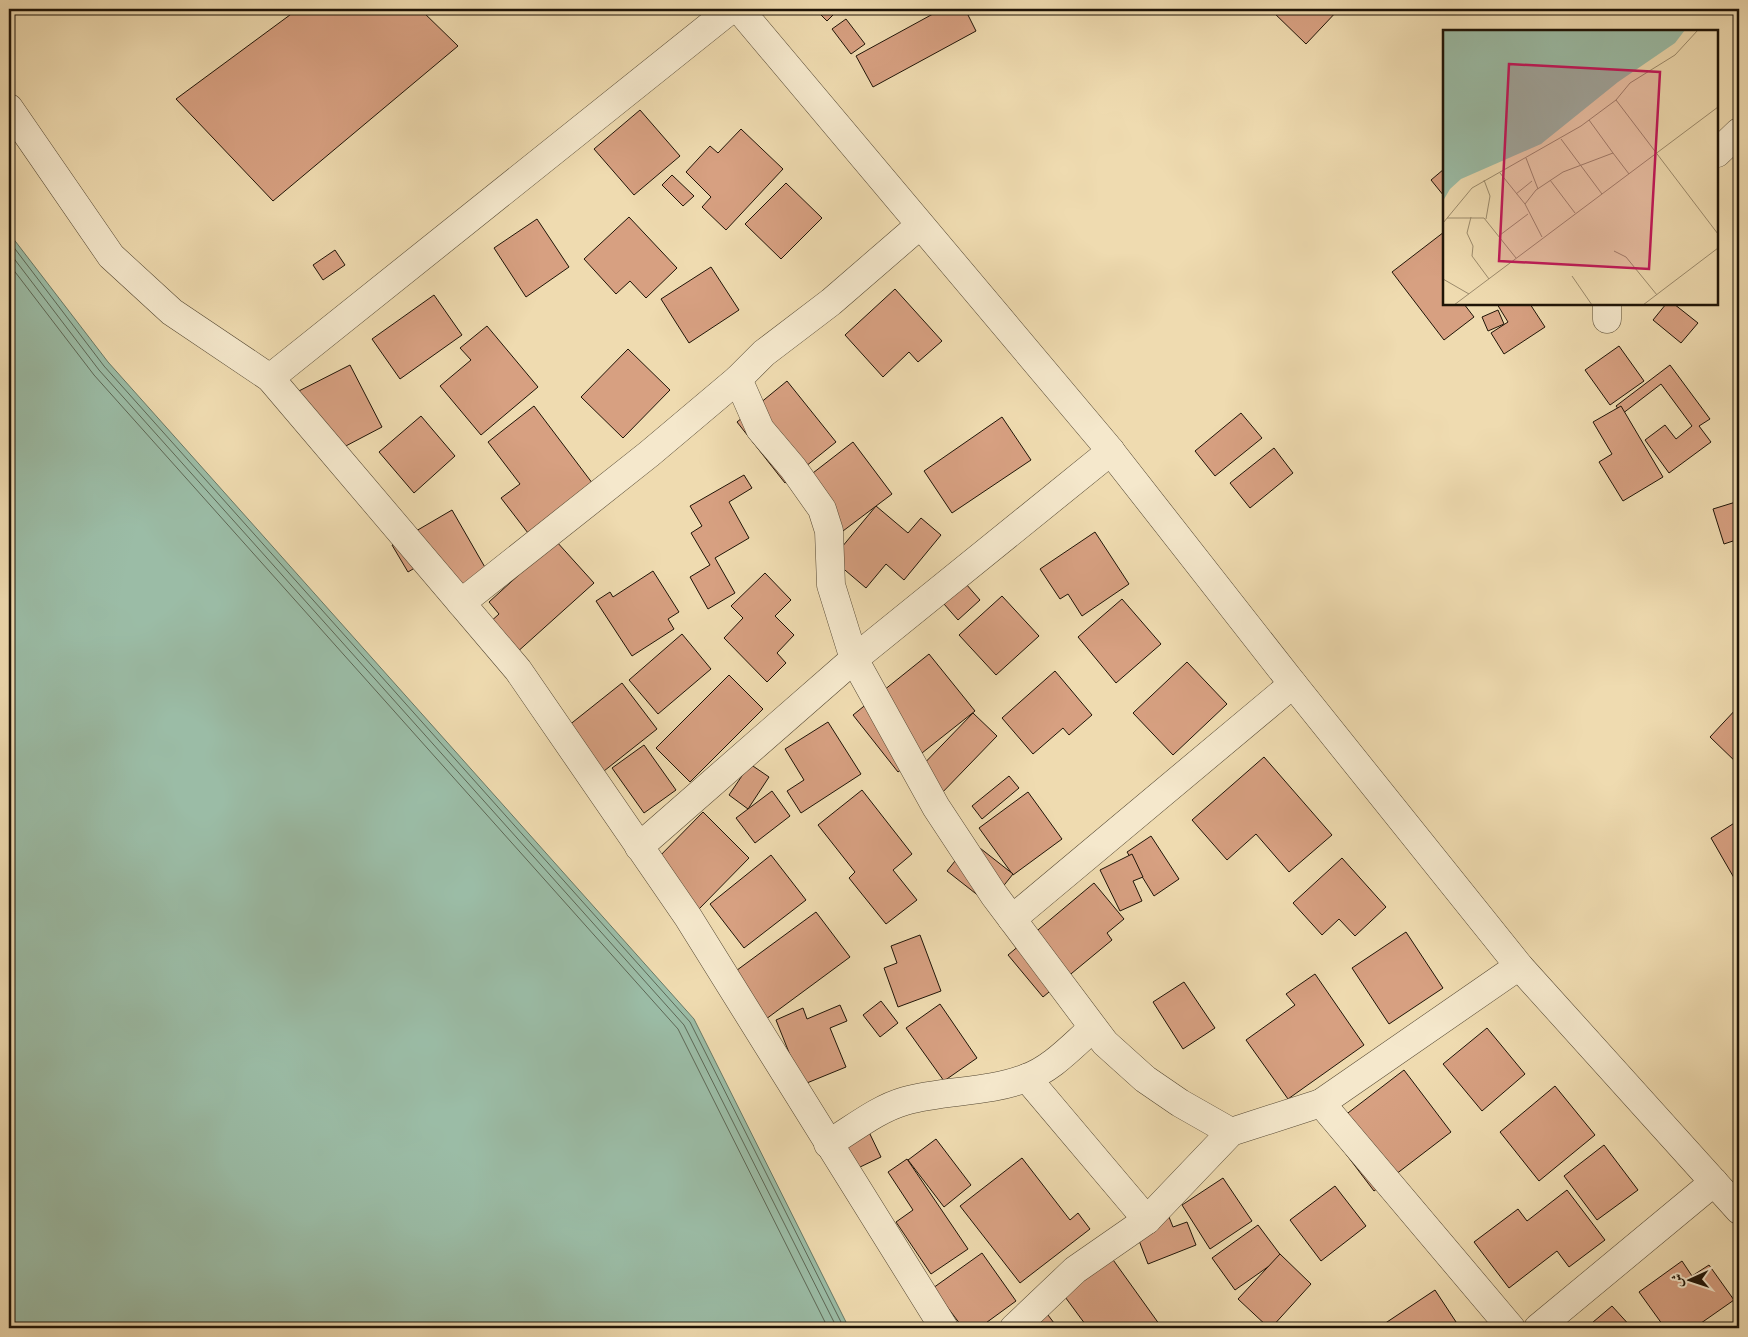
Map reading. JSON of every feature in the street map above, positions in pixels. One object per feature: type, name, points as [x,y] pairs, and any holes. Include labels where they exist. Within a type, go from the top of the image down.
[{"type":"street","points":[[270,378],[731,9]]},
{"type":"street","points":[[739,9],[1111,451],[1293,684],[1519,966],[1739,1210]]},
{"type":"street","points":[[9,108],[111,256],[172,312],[270,378],[518,670],[688,917],[944,1328]]},
{"type":"street","points":[[1718,152],[1739,132]]},
{"type":"street","points":[[461,603],[648,454],[738,379],[764,353],[831,302],[920,225]]},
{"type":"street","points":[[738,379],[760,429],[793,468],[822,509],[829,531],[832,585],[854,659],[936,807],[994,895],[1105,1043],[1145,1079],[1180,1103],[1231,1132]]},
{"type":"street","points":[[639,847],[854,659],[1111,451]]},
{"type":"street","points":[[1012,919],[1293,684]]},
{"type":"street","points":[[1014,1328],[1075,1270],[1146,1220],[1231,1132],[1321,1103],[1519,966]]},
{"type":"street","points":[[828,1144],[883,1110],[905,1101],[1002,1085],[1027,1078],[1050,1066],[1093,1028]]},
{"type":"street","points":[[1027,1078],[1146,1220]]},
{"type":"street","points":[[1321,1103],[1512,1328]]},
{"type":"street","points":[[1538,1328],[1714,1182]]},
{"type":"water","points":[[9,233],[108,362],[694,1019],[849,1328],[9,1328]]},
{"type":"building","points":[[298,9],[420,9],[458,46],[273,201],[176,99]]},
{"type":"building","points":[[815,9],[839,9],[827,21]]},
{"type":"building","points":[[942,9],[965,9],[976,31],[873,87],[856,56]]},
{"type":"building","points":[[1272,9],[1339,9],[1306,44]]},
{"type":"building","points":[[846,19],[865,44],[851,54],[832,29]]},
{"type":"building","points":[[640,110],[680,156],[634,195],[594,149]]},
{"type":"building","points":[[741,129],[783,169],[726,230],[702,207],[711,197],[686,172],[710,146],[718,153]]},
{"type":"building","points":[[1443,170],[1443,195],[1431,180]]},
{"type":"building","points":[[672,175],[694,196],[683,206],[662,185]]},
{"type":"building","points":[[786,183],[822,218],[781,259],[745,224]]},
{"type":"building","points":[[629,217],[677,268],[646,298],[630,281],[616,294],[584,259]]},
{"type":"building","points":[[537,219],[569,267],[526,297],[494,248]]},
{"type":"building","points":[[1443,233],[1443,305],[1465,305],[1474,317],[1444,340],[1392,272]]},
{"type":"building","points":[[335,250],[345,265],[323,280],[313,265]]},
{"type":"building","points":[[711,267],[739,310],[689,343],[661,299]]},
{"type":"building","points":[[895,289],[942,341],[918,362],[909,352],[883,377],[845,335]]},
{"type":"building","points":[[434,295],[462,335],[400,379],[372,339]]},
{"type":"building","points":[[1498,305],[1531,305],[1545,327],[1504,354],[1491,333],[1508,322]]},
{"type":"building","points":[[1665,305],[1675,305],[1698,323],[1681,343],[1653,320]]},
{"type":"building","points":[[1498,310],[1504,324],[1488,331],[1482,317]]},
{"type":"building","points":[[487,326],[538,387],[481,435],[440,386],[471,360],[460,348]]},
{"type":"building","points":[[1619,346],[1644,381],[1610,405],[1585,370]]},
{"type":"building","points":[[628,349],[670,390],[623,438],[581,397]]},
{"type":"building","points":[[350,365],[382,427],[321,459],[289,396]]},
{"type":"building","points":[[1670,365],[1710,419],[1699,426],[1711,442],[1669,473],[1645,440],[1665,425],[1676,439],[1692,426],[1661,384],[1622,414],[1616,406]]},
{"type":"building","points":[[787,381],[836,442],[785,483],[737,422]]},
{"type":"building","points":[[534,406],[596,488],[528,533],[501,498],[520,484],[488,442]]},
{"type":"building","points":[[1621,406],[1663,477],[1623,501],[1599,462],[1612,454],[1593,422]]},
{"type":"building","points":[[1241,413],[1262,438],[1215,476],[1195,451]]},
{"type":"building","points":[[421,416],[455,456],[414,493],[379,452]]},
{"type":"building","points":[[1002,417],[1031,460],[952,513],[924,471]]},
{"type":"building","points":[[853,442],[892,494],[839,534],[800,483]]},
{"type":"building","points":[[1274,448],[1293,473],[1250,508],[1230,483]]},
{"type":"building","points":[[744,475],[752,488],[729,502],[749,538],[715,558],[735,593],[708,609],[690,577],[710,565],[691,533],[702,526],[690,506]]},
{"type":"building","points":[[1739,501],[1739,539],[1724,544],[1713,509]]},
{"type":"building","points":[[876,506],[908,533],[921,518],[941,535],[904,580],[886,564],[866,588],[832,559]]},
{"type":"building","points":[[452,510],[490,576],[456,596],[433,557],[408,572],[392,545]]},
{"type":"building","points":[[1095,532],[1129,584],[1082,616],[1068,594],[1060,599],[1040,569]]},
{"type":"building","points":[[556,541],[594,583],[515,654],[488,624],[499,614],[489,602]]},
{"type":"building","points":[[653,571],[679,612],[668,619],[674,629],[632,656],[596,601],[610,592],[613,597]]},
{"type":"building","points":[[765,573],[791,600],[775,616],[794,635],[777,653],[786,663],[767,682],[724,638],[743,618],[731,606]]},
{"type":"building","points":[[966,584],[980,600],[958,620],[944,604]]},
{"type":"building","points":[[1002,596],[1039,636],[996,675],[959,635]]},
{"type":"building","points":[[1122,599],[1161,644],[1116,683],[1078,637]]},
{"type":"building","points":[[682,634],[711,669],[658,714],[629,680]]},
{"type":"building","points":[[929,654],[975,711],[898,772],[853,715]]},
{"type":"building","points":[[1187,662],[1227,704],[1173,755],[1133,713]]},
{"type":"building","points":[[1055,671],[1092,715],[1069,735],[1063,728],[1033,754],[1002,718]]},
{"type":"building","points":[[729,675],[763,709],[690,782],[656,748]]},
{"type":"building","points":[[622,683],[657,729],[604,771],[568,726]]},
{"type":"building","points":[[1739,708],[1739,765],[1710,737]]},
{"type":"building","points":[[973,713],[997,736],[937,798],[913,775]]},
{"type":"building","points":[[828,722],[861,774],[801,813],[787,791],[804,780],[785,749]]},
{"type":"building","points":[[644,745],[676,790],[644,813],[612,768]]},
{"type":"building","points":[[1264,757],[1332,835],[1289,872],[1256,834],[1227,860],[1192,820]]},
{"type":"building","points":[[750,764],[769,777],[748,809],[729,795]]},
{"type":"building","points":[[1009,776],[1019,788],[982,819],[972,806]]},
{"type":"building","points":[[862,790],[912,854],[893,870],[917,900],[886,924],[849,878],[855,872],[818,825]]},
{"type":"building","points":[[772,791],[790,816],[755,843],[736,818]]},
{"type":"building","points":[[1028,792],[1062,839],[1013,875],[979,828]]},
{"type":"building","points":[[703,812],[749,858],[699,909],[653,863]]},
{"type":"building","points":[[1739,820],[1739,882],[1737,883],[1711,838]]},
{"type":"building","points":[[1151,836],[1179,879],[1154,896],[1127,852]]},
{"type":"building","points":[[971,841],[1013,874],[989,904],[947,871]]},
{"type":"building","points":[[1132,854],[1143,877],[1133,881],[1142,901],[1120,911],[1100,870]]},
{"type":"building","points":[[771,855],[806,900],[744,948],[710,904]]},
{"type":"building","points":[[1342,858],[1386,907],[1355,936],[1339,919],[1322,935],[1293,903]]},
{"type":"building","points":[[1094,883],[1124,919],[1107,933],[1112,940],[1043,997],[1008,955]]},
{"type":"building","points":[[816,912],[850,957],[762,1022],[729,976]]},
{"type":"building","points":[[1406,932],[1443,988],[1389,1024],[1352,968]]},
{"type":"building","points":[[920,935],[941,991],[898,1007],[884,968],[897,963],[891,946]]},
{"type":"building","points":[[1315,974],[1364,1045],[1288,1099],[1246,1040],[1295,1005],[1286,994]]},
{"type":"building","points":[[1184,982],[1215,1028],[1183,1049],[1153,1002]]},
{"type":"building","points":[[881,1001],[898,1023],[880,1037],[863,1015]]},
{"type":"building","points":[[940,1004],[977,1058],[944,1081],[906,1028]]},
{"type":"building","points":[[840,1005],[847,1021],[830,1028],[846,1067],[802,1085],[776,1020],[803,1008],[807,1019]]},
{"type":"building","points":[[1487,1028],[1525,1074],[1482,1111],[1443,1064]]},
{"type":"building","points":[[1404,1070],[1451,1132],[1374,1191],[1327,1129]]},
{"type":"building","points":[[1555,1086],[1595,1135],[1539,1181],[1500,1132]]},
{"type":"building","points":[[868,1130],[881,1157],[858,1168],[844,1141]]},
{"type":"building","points":[[936,1139],[971,1185],[944,1207],[908,1160]]},
{"type":"building","points":[[1604,1145],[1638,1190],[1597,1220],[1564,1176]]},
{"type":"building","points":[[1022,1158],[1070,1220],[1078,1213],[1090,1229],[1020,1283],[960,1206]]},
{"type":"building","points":[[907,1159],[968,1249],[931,1274],[896,1222],[913,1210],[888,1172]]},
{"type":"building","points":[[1223,1178],[1252,1221],[1210,1249],[1182,1205]]},
{"type":"building","points":[[1335,1186],[1366,1226],[1321,1261],[1290,1220]]},
{"type":"building","points":[[1567,1190],[1605,1240],[1569,1267],[1557,1251],[1509,1288],[1474,1242],[1518,1209],[1527,1221]]},
{"type":"building","points":[[1167,1212],[1173,1227],[1187,1222],[1196,1245],[1148,1264],[1133,1225]]},
{"type":"building","points":[[1258,1225],[1282,1257],[1235,1290],[1212,1258]]},
{"type":"building","points":[[1106,1250],[1162,1328],[1088,1328],[1057,1286]]},
{"type":"building","points":[[982,1253],[1016,1301],[979,1328],[963,1328],[933,1288]]},
{"type":"building","points":[[1280,1254],[1311,1284],[1269,1328],[1238,1299]]},
{"type":"building","points":[[1682,1261],[1692,1276],[1709,1265],[1734,1300],[1694,1328],[1665,1328],[1639,1292]]},
{"type":"building","points":[[1435,1290],[1460,1328],[1378,1328]]},
{"type":"building","points":[[1039,1303],[1057,1327],[1015,1328]]},
{"type":"building","points":[[1612,1306],[1632,1328],[1586,1328]]}]
